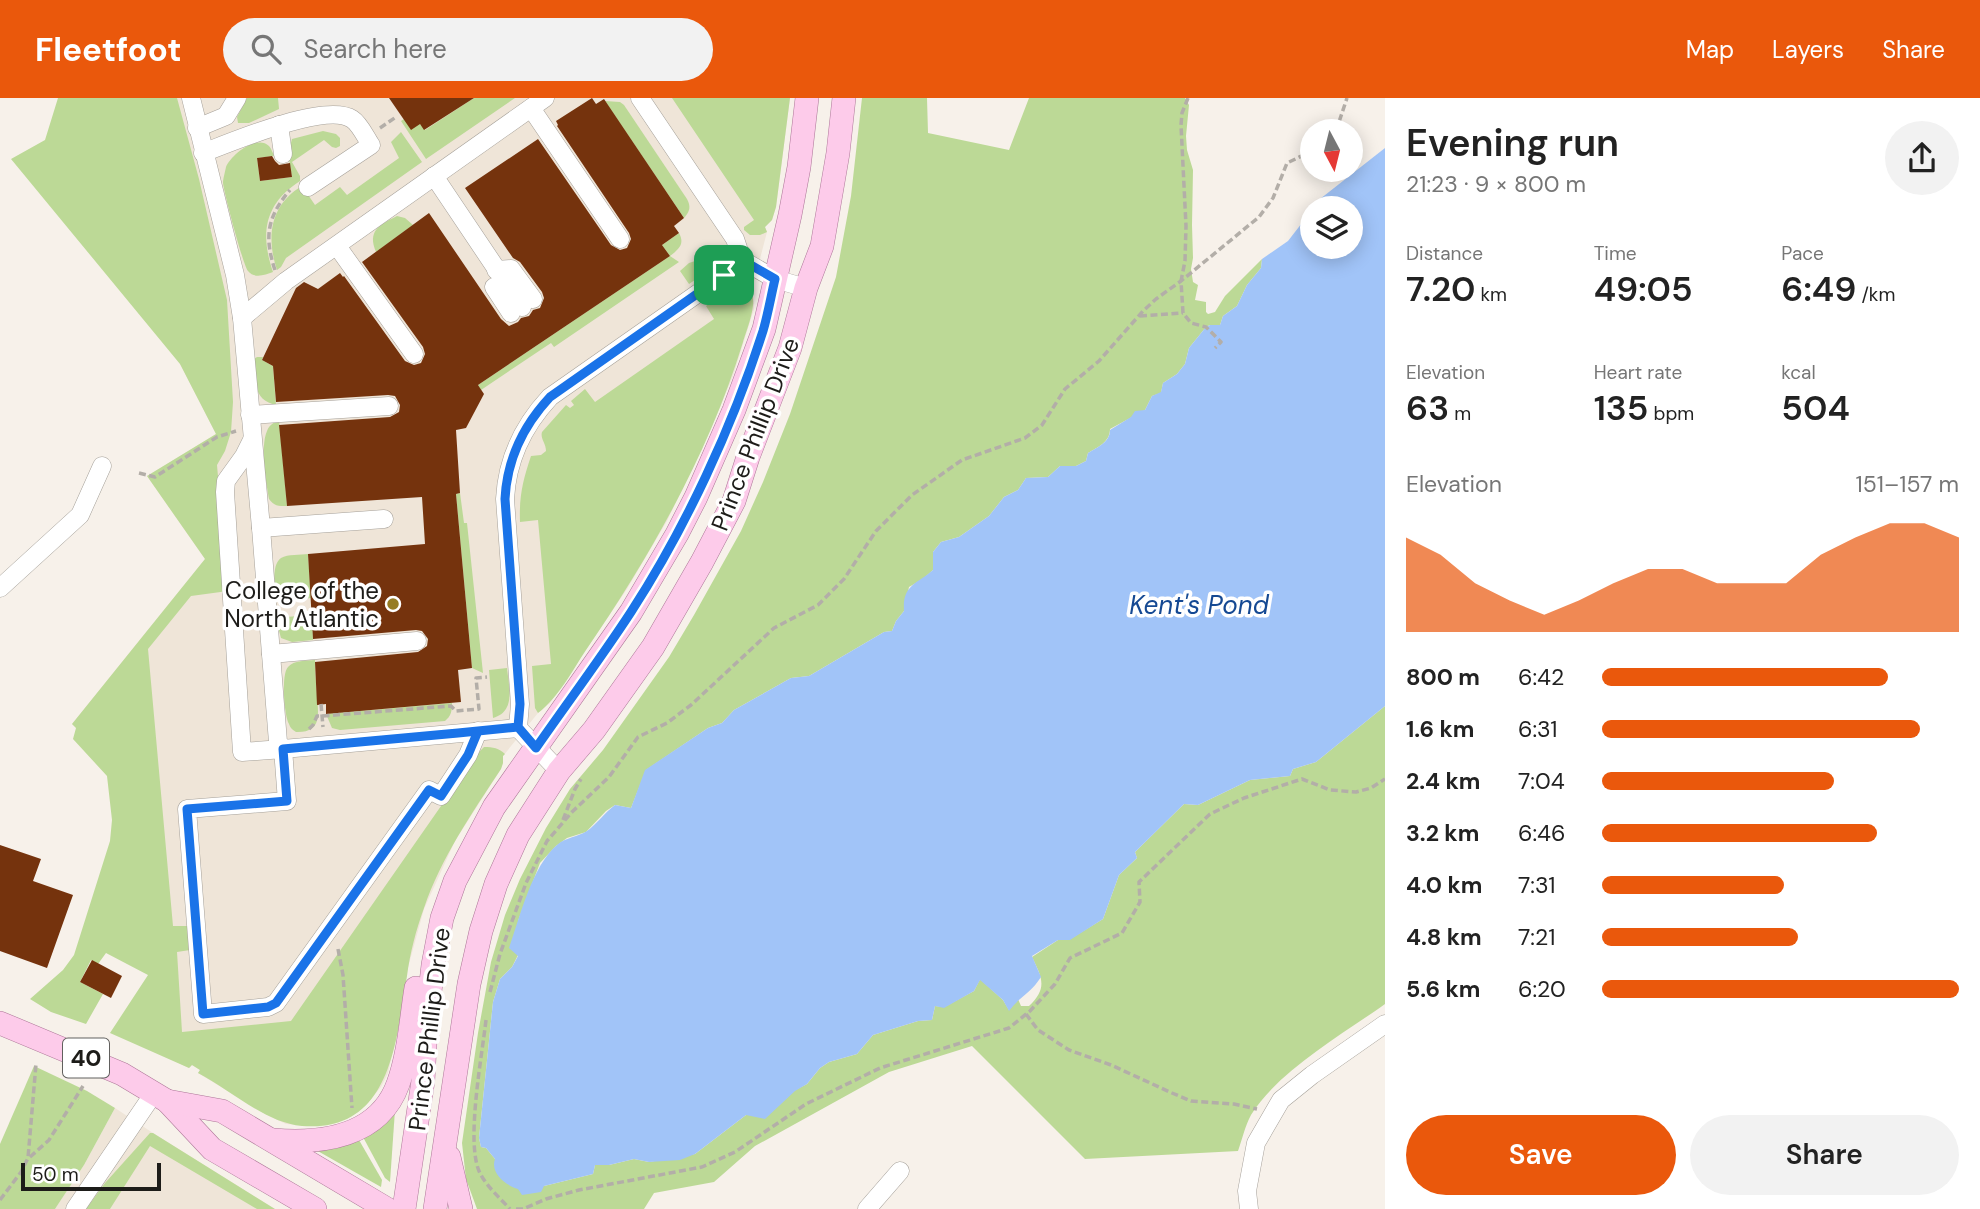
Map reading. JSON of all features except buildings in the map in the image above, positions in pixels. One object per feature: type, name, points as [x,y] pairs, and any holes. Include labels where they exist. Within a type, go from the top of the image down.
[{"type":"main road","name":"Prince Phillip Drive","points":[[404,1209],[423,1081],[427,1013],[437,943],[442,918],[455,881],[494,807],[631,612],[696,497],[734,410],[764,329],[799,167],[807,98]]},
{"type":"main road","name":"Prince Phillip Drive","points":[[435,1209],[465,1010],[481,931],[496,884],[518,835],[559,771],[594,730],[653,647],[734,501],[790,348],[806,288],[822,246],[844,98]]},
{"type":"main road","points":[[273,1140],[300,1142],[341,1136],[379,1114],[397,1086],[420,962],[437,943]]},
{"type":"main road","name":"40","points":[[0,1023],[122,1074],[160,1097],[212,1149],[315,1209]]},
{"type":"main road","name":"40","points":[[160,1097],[222,1111],[387,1209]]},
{"type":"main road","points":[[446,1140],[461,1209]]},
{"type":"street","points":[[191,98],[235,275],[242,318],[278,742],[283,749],[287,801],[187,809],[203,1014],[268,1007],[276,1003],[429,790],[441,796],[468,755],[478,731]]},
{"type":"street","points":[[197,128],[226,116],[237,98]]},
{"type":"street","points":[[640,98],[734,239],[742,260],[775,279],[806,288]]},
{"type":"street","points":[[242,318],[286,281],[538,103],[620,239]]},
{"type":"street","points":[[203,153],[279,125],[317,116],[338,115],[352,119],[371,145],[308,187]]},
{"type":"street","points":[[279,125],[283,154]]},
{"type":"street","points":[[434,176],[522,306]]},
{"type":"street","points":[[337,246],[414,354]]},
{"type":"street","points":[[559,771],[518,727],[520,704],[505,499],[508,468],[532,418],[550,397],[742,260]]},
{"type":"street","points":[[250,415],[389,406]]},
{"type":"street","points":[[252,440],[226,481],[225,492],[242,752],[518,727]]},
{"type":"street","points":[[0,587],[80,515],[102,466]]},
{"type":"street","points":[[261,528],[384,519]]},
{"type":"street","points":[[271,654],[417,641]]},
{"type":"street","points":[[1249,1209],[1247,1191],[1256,1143],[1281,1100],[1385,1024]]},
{"type":"street","points":[[75,1209],[160,1097]]},
{"type":"street","points":[[867,1209],[900,1171]]},
{"type":"path","points":[[1188,98],[1181,125],[1186,226],[1185,261],[1181,281],[1183,313],[1191,323],[1206,327],[1221,342],[1215,348]]},
{"type":"path","points":[[1340,119],[1347,98]]},
{"type":"path","points":[[488,999],[500,954],[526,883],[547,841],[609,777],[638,737],[667,723],[691,705],[774,628],[818,605],[844,579],[876,531],[912,495],[962,460],[1025,438],[1042,425],[1065,389],[1099,362],[1156,299],[1259,217],[1273,198],[1287,163],[1300,157]]},
{"type":"path","points":[[276,272],[269,246],[270,221],[289,190],[299,184],[308,187]]},
{"type":"path","points":[[1139,316],[1183,313]]},
{"type":"path","points":[[139,473],[155,477],[216,438]]},
{"type":"path","points":[[304,730],[313,725],[317,716],[451,706],[456,711],[479,709],[476,678],[487,677]]},
{"type":"path","points":[[455,703],[456,711]]},
{"type":"path","points":[[321,704],[324,745]]},
{"type":"path","points":[[563,823],[575,789],[586,771]]},
{"type":"path","points":[[516,1209],[579,1190],[702,1167],[735,1152],[806,1104],[880,1068],[1009,1028],[1055,984],[1070,958],[1122,933],[1140,902],[1139,882],[1210,814],[1244,798],[1302,779],[1330,790],[1356,792],[1371,788],[1385,779]]},
{"type":"path","points":[[323,939],[338,949],[340,954],[352,1110]]},
{"type":"path","points":[[487,1012],[474,1129],[475,1159],[480,1174],[510,1209]]},
{"type":"path","points":[[1026,1014],[1038,1030],[1069,1050],[1111,1065],[1191,1101],[1250,1106],[1271,1114]]},
{"type":"path","points":[[28,1158],[36,1064]]},
{"type":"path","points":[[0,1200],[28,1158],[48,1140],[83,1086]]},
{"type":"shaded area","name":"College of the North Atlantic","points":[[171,98],[790,98],[776,207],[772,220],[765,227],[767,232],[751,293],[754,309],[733,376],[710,431],[667,521],[627,589],[550,703],[538,713],[503,756],[501,769],[455,841],[424,909],[407,971],[388,1073],[381,1087],[366,1105],[348,1118],[333,1124],[286,1124],[198,1073],[200,1070],[192,1065],[189,1068],[156,1052],[178,941],[131,914],[118,766],[72,724],[205,559],[147,476],[216,434],[180,364]]},
{"type":"shaded area","points":[[115,1108],[275,1209],[55,1209],[84,1165]]},
{"type":"green space","points":[[58,98],[177,98],[227,300],[233,402],[231,432],[217,465],[228,591],[191,596],[148,649],[173,926],[188,926],[190,950],[177,952],[182,1032],[291,1021],[478,753],[487,747],[498,749],[505,754],[501,769],[468,819],[431,889],[416,933],[399,1027],[384,1078],[372,1098],[355,1115],[332,1124],[302,1126],[275,1119],[198,1073],[200,1070],[192,1065],[189,1068],[110,1033],[148,975],[106,953],[98,964],[91,960],[80,982],[103,994],[86,1024],[51,1012],[30,999],[63,970],[74,955],[110,841],[112,820],[107,776],[73,739],[76,728],[72,724],[205,559],[147,476],[216,434],[180,364],[11,159],[45,140]]},
{"type":"green space","points":[[247,98],[278,98],[279,109],[249,123],[238,123],[237,117]]},
{"type":"green space","points":[[474,98],[515,98],[426,159],[401,121],[404,119],[420,124],[425,130]]},
{"type":"green space","points":[[672,98],[790,98],[776,207],[772,220],[765,227],[767,232],[750,235],[744,230],[744,227],[754,220]]},
{"type":"green space","points":[[862,98],[927,98],[928,133],[1009,150],[1029,98],[1185,98],[1189,105],[1187,150],[1193,170],[1191,269],[1193,282],[1198,285],[1195,300],[1206,302],[1208,314],[1215,312],[1225,296],[1262,259],[1261,268],[1247,285],[1237,306],[1223,316],[1220,325],[1206,327],[1189,348],[1185,364],[1177,374],[1163,383],[1161,393],[1152,396],[1145,410],[1110,429],[1106,441],[1088,453],[1086,461],[1076,466],[1060,466],[1048,477],[1026,478],[1018,490],[1004,497],[989,516],[959,537],[941,542],[933,552],[933,570],[909,587],[904,611],[892,631],[884,632],[809,676],[791,678],[734,710],[722,723],[708,728],[646,770],[631,808],[615,805],[586,832],[567,838],[556,846],[540,863],[518,921],[518,955],[512,967],[500,979],[493,1002],[479,1138],[481,1147],[486,1148],[495,1159],[544,1186],[593,1174],[595,1165],[609,1165],[634,1159],[649,1162],[695,1154],[746,1115],[807,1084],[820,1068],[829,1062],[857,1054],[873,1035],[918,1021],[932,1020],[935,1006],[944,1007],[974,991],[980,979],[1003,1000],[1009,1010],[1018,999],[1021,1006],[1029,1006],[1041,988],[1032,957],[1058,940],[1070,939],[1103,919],[1119,875],[1137,858],[1135,852],[1184,804],[1198,805],[1250,780],[1290,776],[1293,769],[1316,762],[1385,706],[1385,1004],[1312,1054],[1277,1083],[1251,1115],[1238,1151],[1085,1159],[972,1046],[889,1072],[755,1146],[714,1182],[654,1193],[644,1209],[477,1209],[466,1179],[462,1143],[491,962],[505,915],[546,828],[570,789],[603,750],[669,657],[741,531],[763,482],[790,414],[836,277],[851,196]]},
{"type":"green space","points":[[605,101],[620,102],[624,105],[687,199],[689,209],[684,218]]},
{"type":"green space","points":[[323,131],[336,134],[340,138],[340,146],[332,147],[324,140],[292,162],[300,181],[279,200],[268,221],[267,245],[273,272],[253,275],[246,266],[230,214],[223,183],[226,167],[233,157],[251,144],[264,143],[270,147],[274,156],[257,158],[260,181],[292,177],[288,153],[292,139]]},
{"type":"green space","points":[[401,132],[422,162],[286,258],[277,270],[272,234],[273,223],[283,202],[302,186],[315,205],[340,187],[347,195],[399,158],[391,142]]},
{"type":"green space","points":[[397,216],[405,218],[413,225],[376,252],[373,239],[376,230]]},
{"type":"green space","points":[[679,233],[680,246],[670,256],[662,245]]},
{"type":"green space","points":[[720,246],[725,249],[724,260],[689,284],[680,271]]},
{"type":"green space","points":[[670,256],[679,262],[554,347],[551,343],[481,390],[478,385]]},
{"type":"green space","points":[[739,285],[752,292],[751,318],[729,383],[696,463],[633,577],[565,683],[538,713],[535,708],[532,666],[551,664],[538,520],[520,522],[520,513],[522,488],[531,456],[541,455],[546,451],[542,432],[566,405],[570,408],[574,405],[571,401],[585,389],[595,402],[714,319],[706,306],[729,288]]},
{"type":"green space","points":[[263,357],[262,360],[273,366],[276,405],[263,398],[256,387],[254,359]]},
{"type":"green space","points":[[279,420],[287,506],[276,505],[269,499],[264,465],[267,431]]},
{"type":"green space","points":[[460,493],[464,523],[467,523],[483,673],[472,668],[456,494]]},
{"type":"green space","points":[[308,554],[311,598],[283,598],[275,585],[278,561],[287,556]]},
{"type":"green space","points":[[312,615],[313,640],[292,642],[281,638],[279,621],[286,617]]},
{"type":"green space","points":[[315,660],[317,721],[311,729],[296,732],[287,719],[284,695],[286,671],[293,663]]},
{"type":"green space","points":[[507,668],[510,691],[508,705],[500,715],[493,718],[489,670]]},
{"type":"green space","points":[[452,703],[451,713],[445,721],[340,730],[332,728],[326,714]]},
{"type":"green space","points":[[34,1066],[87,1091],[115,1108],[84,1165],[55,1209],[0,1209],[0,1144]]},
{"type":"green space","points":[[395,1110],[390,1182],[385,1178],[363,1137]]},
{"type":"green space","points":[[150,1133],[275,1209],[257,1209],[150,1146],[110,1209],[86,1209],[105,1183]]},
{"type":"green space","points":[[359,1140],[382,1180],[381,1187],[316,1150]]},
{"type":"water","name":"Kent's Pond","points":[[1385,148],[1385,706],[1316,762],[1293,769],[1290,776],[1250,780],[1198,805],[1184,804],[1135,852],[1137,858],[1119,875],[1103,919],[1070,940],[1058,940],[1032,956],[1041,977],[1009,1011],[1003,1000],[980,980],[974,991],[944,1008],[935,1006],[932,1020],[918,1021],[873,1035],[857,1054],[829,1062],[820,1068],[807,1084],[795,1091],[765,1119],[746,1115],[695,1154],[680,1160],[649,1162],[634,1159],[609,1165],[595,1165],[593,1174],[544,1186],[541,1192],[522,1195],[518,1189],[508,1185],[497,1174],[495,1159],[486,1148],[481,1147],[479,1138],[493,1002],[500,979],[518,956],[509,948],[528,893],[548,854],[561,842],[587,831],[615,805],[631,808],[645,770],[708,728],[722,723],[734,710],[791,678],[809,676],[884,632],[892,631],[904,611],[908,590],[933,570],[933,552],[941,542],[959,537],[989,516],[1004,497],[1018,490],[1026,478],[1048,477],[1060,466],[1076,466],[1086,461],[1088,453],[1106,441],[1110,430],[1131,417],[1135,411],[1145,410],[1152,396],[1161,392],[1163,383],[1177,374],[1185,364],[1189,348],[1206,327],[1220,325],[1223,316],[1237,306],[1247,285],[1261,268],[1262,259],[1288,241],[1300,226],[1300,259],[1363,259],[1363,196],[1324,196],[1342,182],[1363,182],[1363,165]]},
{"type":"place","name":"College of the North Atlantic","points":[[393,604]]},
{"type":"route","points":[[724,275],[550,397],[532,418],[514,450],[508,468],[505,499],[520,704],[518,727],[283,749],[287,801],[187,809],[203,1014],[268,1007],[276,1003],[429,790],[441,796],[468,755],[478,731],[518,727],[536,748],[600,658],[651,580],[696,497],[734,410],[764,329],[775,279],[742,260],[724,275]]}]
